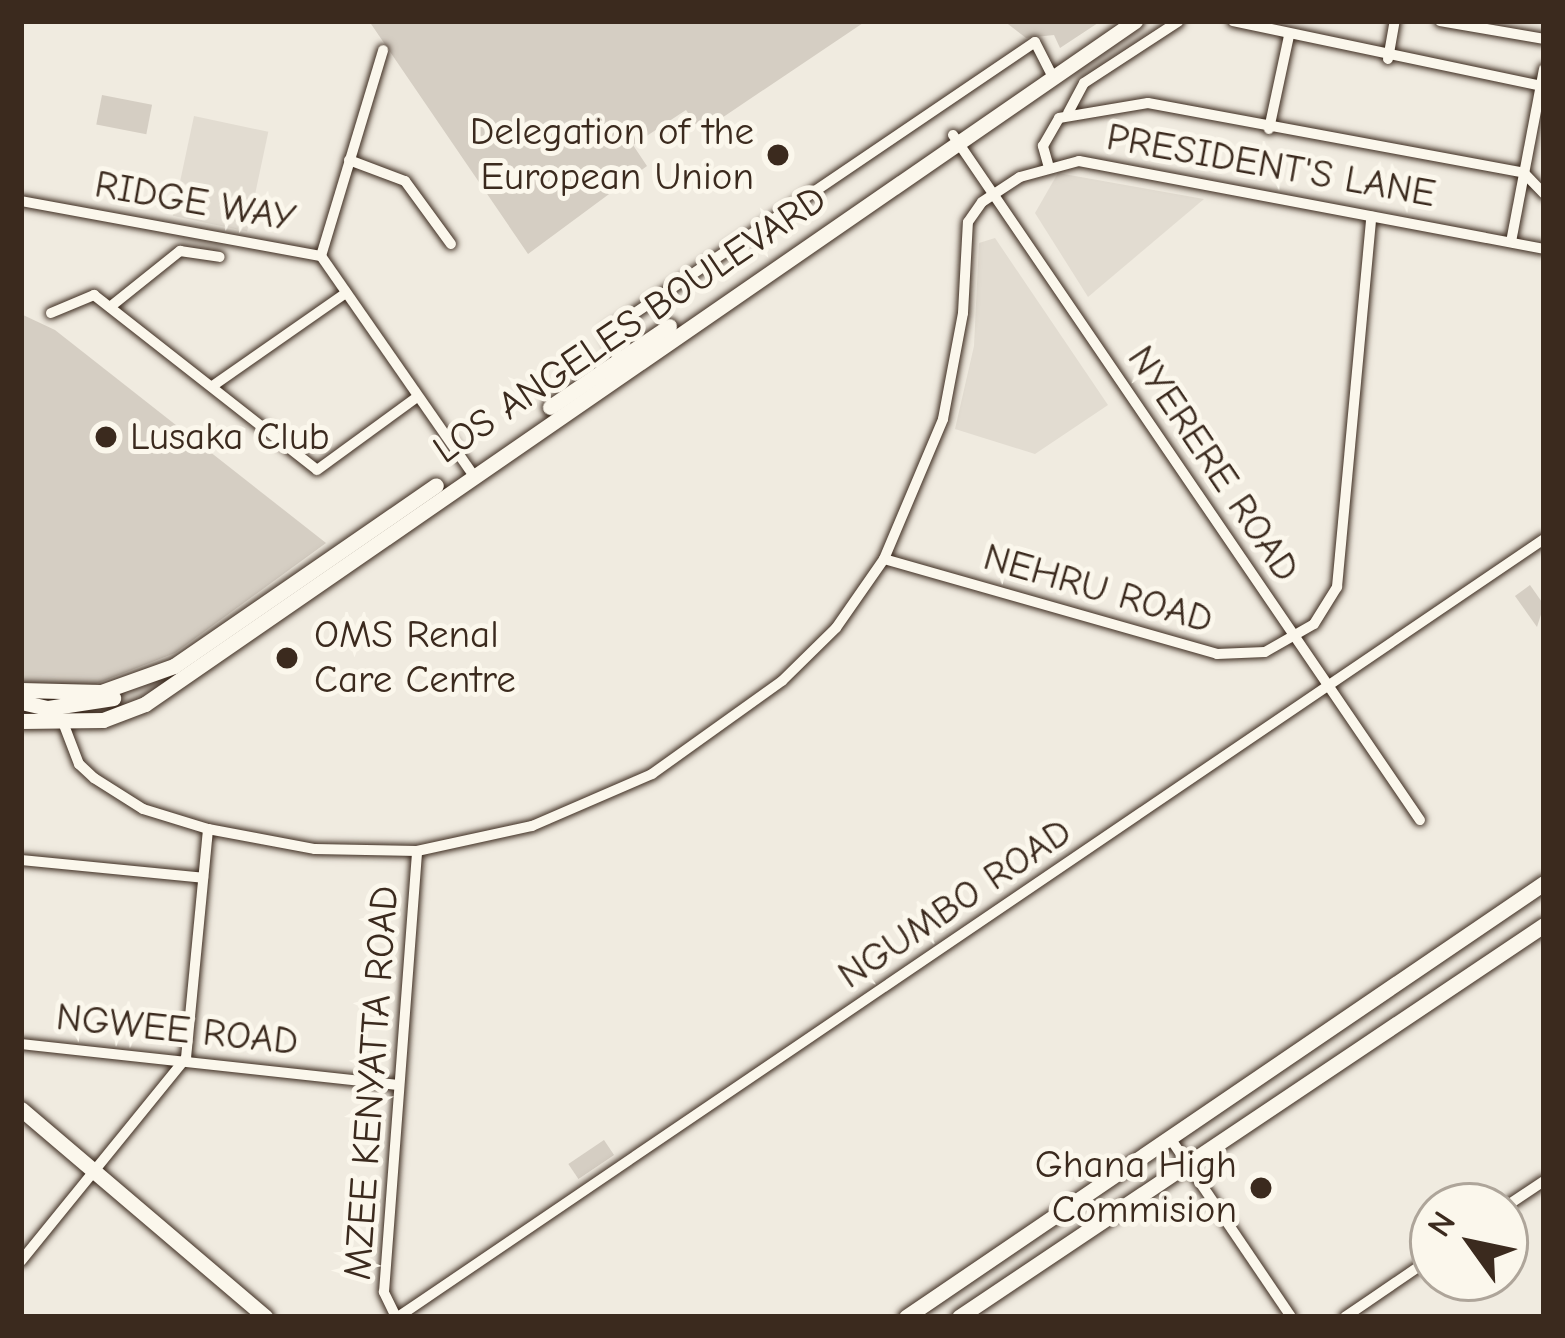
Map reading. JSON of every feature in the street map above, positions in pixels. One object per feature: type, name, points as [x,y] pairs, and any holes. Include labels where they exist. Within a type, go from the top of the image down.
[{"type":"main road","name":"LOS ANGELES BOULEVARD","points":[[1051,74],[1120,21]]},
{"type":"main road","name":"LOS ANGELES BOULEVARD","points":[[469,469],[619,360],[1135,21]]},
{"type":"main road","name":"LOS ANGELES BOULEVARD","points":[[21,721],[64,725],[122,715],[163,680],[955,138]]},
{"type":"main road","name":"LOS ANGELES BOULEVARD","points":[[21,690],[101,692],[163,680]]},
{"type":"main road","name":"LOS ANGELES BOULEVARD","points":[[21,707],[92,704],[163,680]]},
{"type":"main road","points":[[906,1317],[1544,883]]},
{"type":"main road","points":[[1485,924],[1503,953]]},
{"type":"main road","points":[[959,1317],[1544,925]]},
{"type":"main road","points":[[21,1109],[265,1317]]},
{"type":"street","points":[[1048,164],[1045,139],[1068,113],[1084,83],[1179,21]]},
{"type":"street","points":[[1233,21],[1388,59],[1543,78],[1511,242]]},
{"type":"street","points":[[1388,59],[1395,21]]},
{"type":"street","points":[[1440,21],[1544,39]]},
{"type":"street","points":[[1269,129],[1289,36]]},
{"type":"street","points":[[619,360],[607,332],[1034,42],[1051,74]]},
{"type":"street","points":[[321,256],[383,50]]},
{"type":"street","points":[[1068,113],[1148,103],[1524,173],[1544,194]]},
{"type":"street","name":"NYERERE ROAD","points":[[955,138],[1420,820]]},
{"type":"street","points":[[349,160],[405,181],[451,244]]},
{"type":"street","name":"PRESIDENT'S LANE","points":[[994,194],[1048,164],[1079,161],[1544,249]]},
{"type":"street","points":[[64,725],[79,764],[143,809],[208,829],[315,849],[417,851],[532,826],[652,774],[782,681],[836,628],[884,559],[943,418],[963,313],[968,222],[994,194]]},
{"type":"street","name":"RIDGE WAY","points":[[21,201],[321,256],[469,469]]},
{"type":"street","points":[[1295,637],[1325,612],[1337,587],[1371,217]]},
{"type":"street","points":[[110,307],[180,250],[220,257]]},
{"type":"street","points":[[51,313],[83,293],[110,307],[317,470],[417,398]]},
{"type":"street","points":[[214,385],[346,293]]},
{"type":"street","name":"NGUMBO ROAD","points":[[397,1317],[1330,689],[1544,539]]},
{"type":"street","name":"NEHRU ROAD","points":[[884,559],[1217,654],[1255,655],[1295,637]]},
{"type":"street","points":[[21,1261],[91,1169],[186,1058],[208,829]]},
{"type":"street","name":"MZEE KENYATTA ROAD","points":[[397,1317],[384,1292],[417,851]]},
{"type":"street","points":[[21,860],[203,878]]},
{"type":"street","name":"NGWEE ROAD","points":[[21,1044],[186,1058],[398,1085]]},
{"type":"street","points":[[1170,1138],[1291,1317]]},
{"type":"street","points":[[1345,1317],[1409,1273]]},
{"type":"shaded area","points":[[369,21],[866,21],[701,132],[686,110],[633,145],[647,166],[528,254]]},
{"type":"shaded area","points":[[1004,21],[1101,21],[1060,48],[1054,35],[1026,38]]},
{"type":"shaded area","points":[[102,95],[152,105],[146,134],[96,124]]},
{"type":"shaded area","points":[[194,116],[268,132],[247,232],[173,216]]},
{"type":"shaded area","points":[[1058,173],[1204,199],[1088,297],[1035,213]]},
{"type":"shaded area","points":[[995,238],[1108,405],[1035,454],[955,429],[974,346],[979,243]]},
{"type":"shaded area","name":"Lusaka Club","points":[[21,314],[55,330],[326,543],[175,653],[88,687],[21,682]]},
{"type":"shaded area","points":[[1530,585],[1544,605],[1537,627],[1515,596]]},
{"type":"shaded area","points":[[604,1140],[614,1155],[578,1179],[568,1164]]},
{"type":"place","name":"Delegation of the European Union","points":[[778,155]]},
{"type":"place","name":"Lusaka Club","points":[[106,437]]},
{"type":"place","name":"OMS Renal Care Centre","points":[[287,658]]},
{"type":"place","name":"Ghana High Commision","points":[[1261,1188]]}]
